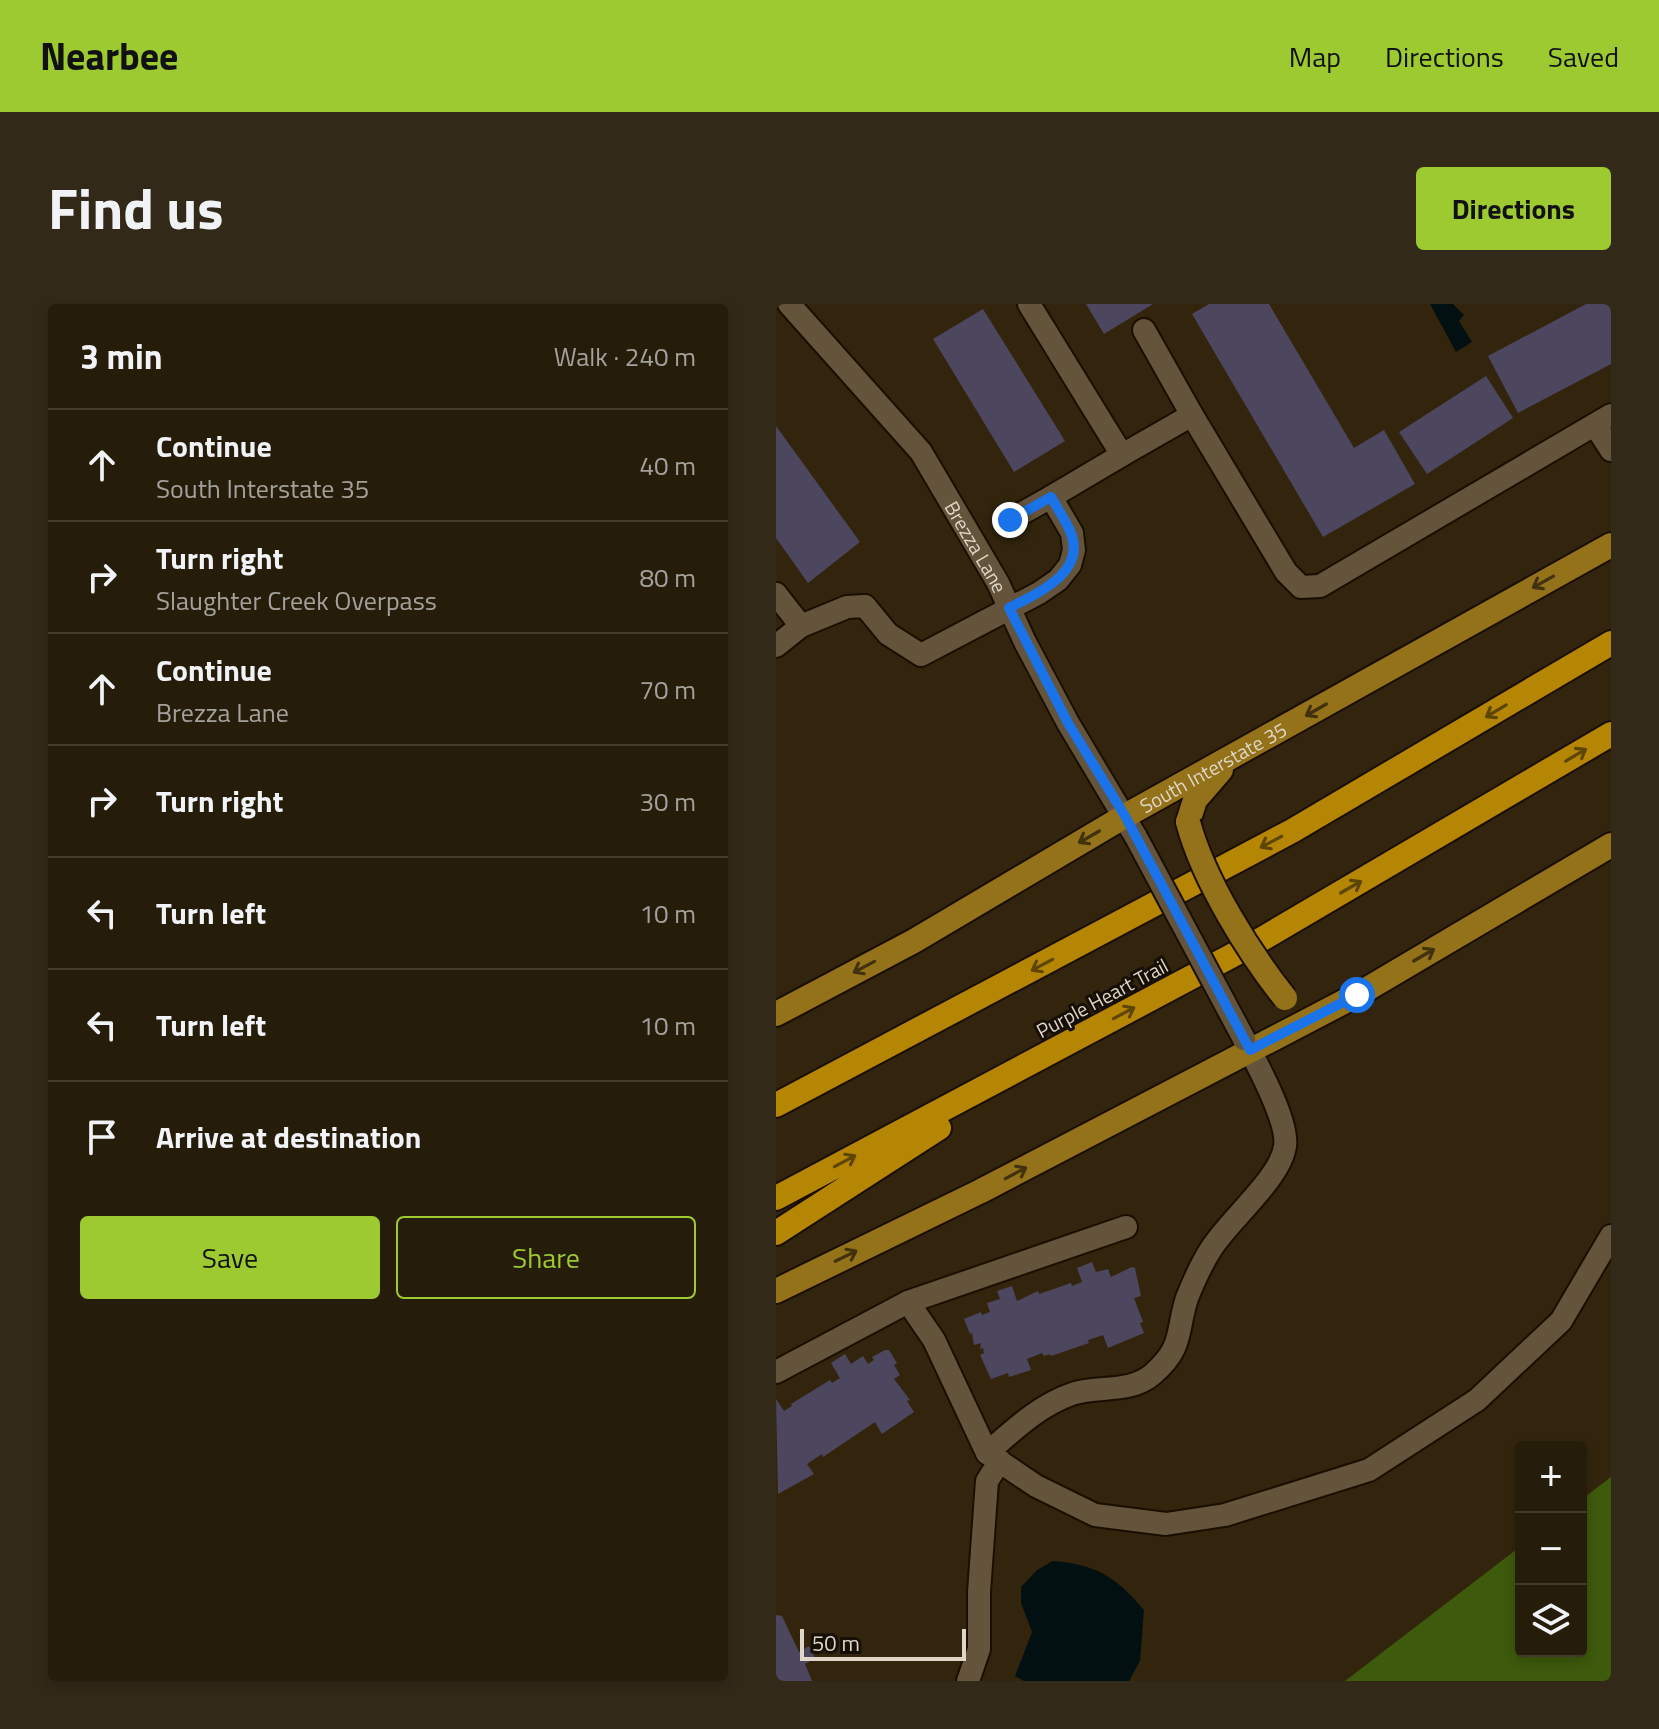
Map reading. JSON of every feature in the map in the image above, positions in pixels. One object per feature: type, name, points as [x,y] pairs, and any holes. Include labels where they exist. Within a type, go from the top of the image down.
[{"type":"highway","points":[[776,1105],[1292,831],[1611,643]]},
{"type":"highway","name":"Purple Heart Trail","points":[[776,1198],[1250,946],[1611,734]]},
{"type":"highway","points":[[776,1233],[1079,1037]]},
{"type":"highway","points":[[776,1090],[831,1077]]},
{"type":"main road","name":"South Interstate 35","points":[[776,1014],[1131,827],[1230,759],[1611,545]]},
{"type":"main road","points":[[1230,759],[1195,800],[1188,822],[1195,848],[1229,912],[1264,972],[1296,1007],[1326,1007],[1357,995]]},
{"type":"main road","points":[[776,1291],[981,1191],[1247,1044],[1357,995],[1611,845]]},
{"type":"street","name":"Brezza Lane","points":[[789,304],[921,452],[998,583],[1068,723],[1131,827],[1247,1044],[1284,1127],[1286,1144],[1281,1161],[1211,1249],[1187,1298],[1176,1350],[1151,1376],[1113,1390],[1075,1393],[1040,1408],[994,1457]]},
{"type":"street","points":[[1029,304],[1122,455]]},
{"type":"street","points":[[1144,330],[1286,572],[1301,587],[1320,586],[1603,420],[1611,450]]},
{"type":"street","points":[[1010,520],[1192,415]]},
{"type":"street","points":[[776,646],[801,626],[847,607],[865,606],[888,634],[921,655],[1009,608],[1049,586],[1070,565],[1074,550],[1072,533],[1051,497]]},
{"type":"street","points":[[776,594],[801,626]]},
{"type":"street","points":[[776,1372],[908,1302],[1126,1227]]},
{"type":"street","points":[[908,1302],[934,1340],[994,1457],[1036,1486],[1095,1515],[1166,1524],[1225,1515],[1369,1470],[1477,1400],[1561,1321],[1611,1236]]},
{"type":"street","points":[[968,1681],[979,1649],[979,1592],[987,1481],[994,1457]]},
{"type":"green space","points":[[1611,1477],[1611,1681],[1345,1681],[1515,1551],[1515,1657],[1587,1657],[1587,1495]]},
{"type":"shaded area","points":[[1430,304],[1453,304],[1464,315],[1459,321],[1472,342],[1456,352]]},
{"type":"shaded area","points":[[1053,1561],[1104,1574],[1144,1610],[1140,1661],[1129,1681],[1024,1681],[1015,1676],[1032,1632],[1021,1603],[1021,1587],[1037,1570]]},
{"type":"building","points":[[1086,304],[1153,304],[1104,334]]},
{"type":"building","points":[[1209,304],[1269,304],[1354,448],[1384,430],[1415,484],[1323,537],[1192,314]]},
{"type":"building","points":[[1586,304],[1611,304],[1611,364],[1518,413],[1488,356]]},
{"type":"building","points":[[983,309],[1065,441],[1014,472],[933,339]]},
{"type":"building","points":[[1486,376],[1513,418],[1427,474],[1399,432]]},
{"type":"building","points":[[776,426],[860,542],[808,583],[776,538]]},
{"type":"building","points":[[1092,1262],[1096,1272],[1108,1269],[1111,1277],[1135,1268],[1141,1296],[1134,1298],[1144,1333],[1108,1348],[1103,1335],[1051,1356],[1042,1353],[1027,1359],[1031,1370],[991,1379],[980,1355],[984,1353],[983,1348],[980,1349],[981,1343],[974,1345],[972,1333],[964,1319],[990,1312],[987,1303],[1000,1299],[997,1291],[1012,1286],[1017,1301],[1038,1291],[1039,1294],[1082,1282],[1077,1268]]},
{"type":"building","points":[[889,1350],[897,1363],[894,1365],[900,1375],[894,1379],[910,1400],[907,1401],[914,1412],[882,1434],[875,1422],[823,1457],[822,1454],[807,1464],[814,1474],[778,1494],[776,1399],[784,1411],[830,1380],[832,1383],[840,1378],[831,1363],[845,1354],[851,1364],[863,1356],[868,1364],[874,1360],[872,1357]]},
{"type":"building","points":[[776,1615],[782,1616],[799,1652],[809,1646],[815,1658],[805,1664],[812,1681],[776,1681]]},
{"type":"route","points":[[1010,520],[1051,497],[1072,533],[1074,550],[1070,565],[1058,580],[1009,608],[1068,723],[1125,816],[1250,1050],[1357,995]]}]
